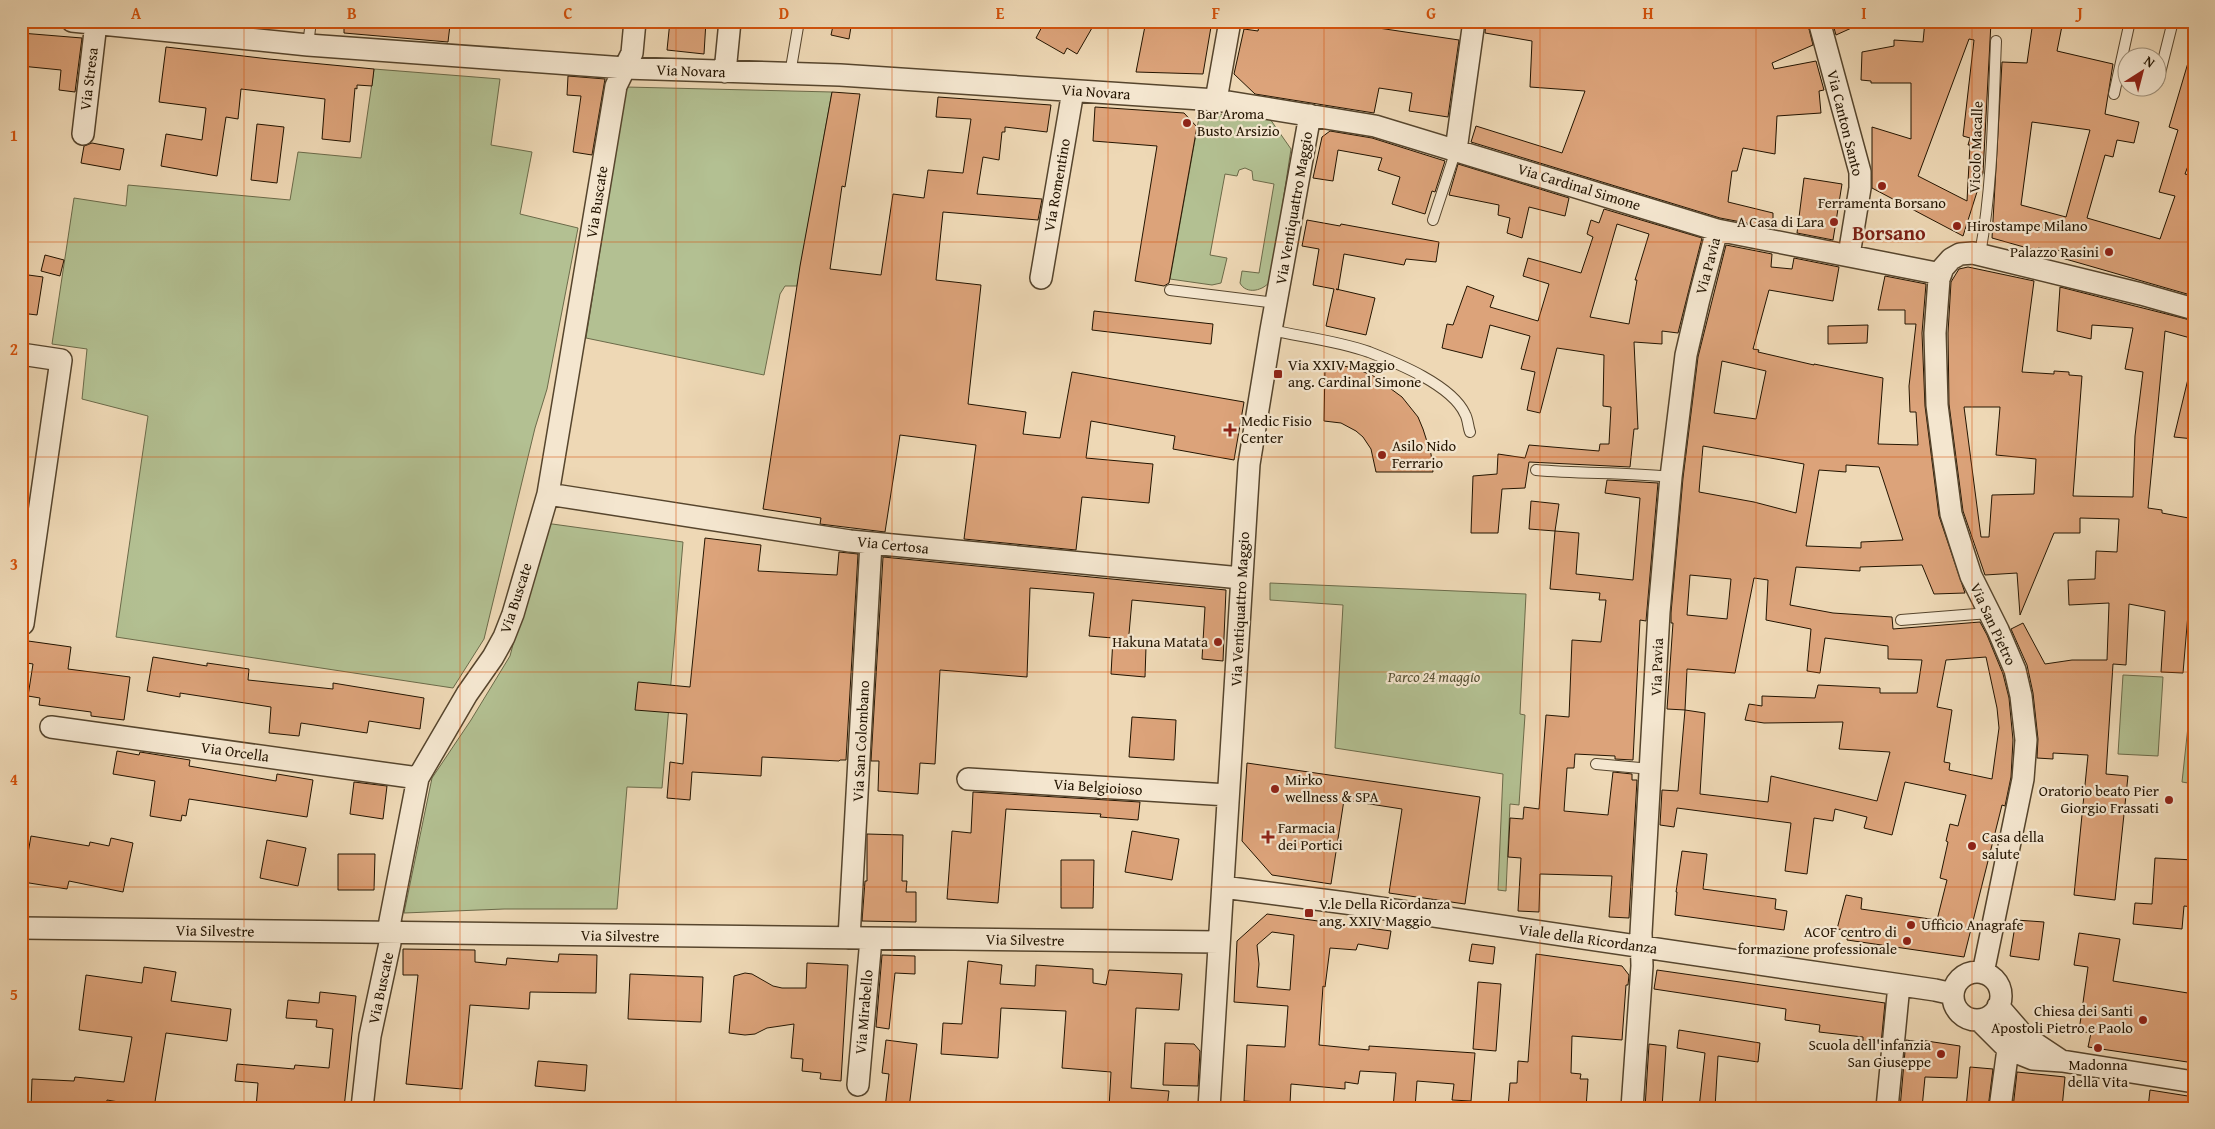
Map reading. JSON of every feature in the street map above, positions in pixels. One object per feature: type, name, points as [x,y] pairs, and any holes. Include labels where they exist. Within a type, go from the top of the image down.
[{"type":"street","name":"Via Novara","points":[[72,21],[202,28],[308,44],[625,68],[790,74],[1216,100],[1310,115]]},
{"type":"street","name":"Via Buscate","points":[[362,1108],[367,1054],[389,947],[390,921],[418,778],[467,694],[493,657],[504,637],[513,614],[548,494],[616,86],[632,53],[635,21]]},
{"type":"street","points":[[726,72],[730,21]]},
{"type":"street","points":[[1216,100],[1230,21]]},
{"type":"street","points":[[1456,150],[1474,21]]},
{"type":"street","name":"Via Canton Santo","points":[[1819,21],[1860,172],[1860,188],[1849,255]]},
{"type":"street","name":"Via Stresa","points":[[83,134],[96,23]]},
{"type":"street","name":"Via Romentino","points":[[1041,278],[1073,91]]},
{"type":"street","name":"Via Cardinal Simone","points":[[1310,115],[1375,126],[1718,230],[1941,274]]},
{"type":"street","name":"Via Ventiquattro Maggio","points":[[1209,1108],[1241,578],[1250,464],[1271,330],[1310,115]]},
{"type":"street","name":"Via Pavia","points":[[1632,1108],[1642,966],[1659,612],[1671,478],[1686,355],[1718,230]]},
{"type":"street","points":[[1941,274],[1948,262],[1956,256],[1966,253],[1980,254],[2194,309]]},
{"type":"street","name":"Via San Pietro","points":[[1941,274],[1938,285],[1935,333],[1936,386],[1949,502],[1971,576],[2008,654],[2018,682],[2026,740],[2020,793],[1983,973]]},
{"type":"street","points":[[21,354],[62,360],[23,624]]},
{"type":"street","name":"Via Certosa","points":[[548,494],[871,543],[1241,578]]},
{"type":"street","name":"Via San Colombano","points":[[849,938],[871,543]]},
{"type":"street","name":"Via Orcella","points":[[51,727],[418,778]]},
{"type":"street","name":"Via Belgioioso","points":[[968,779],[1228,795]]},
{"type":"street","name":"Viale della Ricordanza","points":[[1223,887],[1346,903],[1953,994]]},
{"type":"street","name":"Via Silvestre","points":[[21,928],[390,934],[1219,942]]},
{"type":"street","name":"Via Mirabello","points":[[858,1085],[871,939]]},
{"type":"street","points":[[1979,1020],[1994,1013],[1998,1006],[2000,990],[1996,982],[1983,973],[1976,972],[1962,976],[1954,987],[1953,1002],[1963,1016],[1979,1020],[2008,1049],[2033,1059],[2062,1061],[2194,1082]]},
{"type":"street","points":[[1887,1108],[1899,985]]},
{"type":"street","points":[[1998,1006],[2024,1036],[2062,1061]]},
{"type":"street","points":[[2000,1108],[2008,1049]]},
{"type":"lane","points":[[308,44],[311,21]]},
{"type":"lane","points":[[790,74],[799,21]]},
{"type":"lane","points":[[2114,94],[2130,21]]},
{"type":"lane","points":[[2166,48],[2173,21]]},
{"type":"lane","name":"Vicolo Macalle","points":[[1980,254],[1989,203],[1994,136],[1992,119],[1996,41]]},
{"type":"lane","points":[[1433,220],[1456,150]]},
{"type":"lane","points":[[1170,290],[1276,303]]},
{"type":"lane","points":[[1271,330],[1369,352],[1420,376],[1443,389],[1454,400],[1465,413],[1470,432]]},
{"type":"lane","points":[[1536,470],[1580,474],[1632,473],[1671,478]]},
{"type":"lane","points":[[1901,620],[1989,613]]},
{"type":"lane","points":[[1596,764],[1651,769]]},
{"type":"green space","points":[[374,69],[500,79],[491,145],[532,152],[520,214],[578,228],[547,389],[535,428],[484,639],[453,688],[116,637],[148,416],[82,399],[87,349],[52,344],[74,198],[126,206],[128,185],[290,200],[298,152],[361,158]]},
{"type":"green space","points":[[626,87],[832,92],[797,286],[785,286],[780,294],[764,375],[586,338]]},
{"type":"green space","points":[[1200,112],[1270,119],[1291,149],[1271,280],[1260,289],[1246,289],[1240,283],[1242,271],[1259,273],[1274,184],[1253,180],[1252,171],[1245,168],[1239,170],[1237,176],[1225,174],[1210,255],[1227,258],[1221,283],[1212,285],[1170,279]]},
{"type":"green space","points":[[545,523],[683,542],[662,788],[627,787],[617,909],[504,909],[404,913],[432,778],[471,720],[510,656]]},
{"type":"green space","name":"Parco 24 maggio","points":[[1270,583],[1526,594],[1520,714],[1525,715],[1519,805],[1510,804],[1506,891],[1498,890],[1503,774],[1335,748],[1343,605],[1270,600]]},
{"type":"green space","points":[[2194,671],[2194,784],[2182,782]]},
{"type":"green space","points":[[2123,675],[2163,677],[2158,756],[2118,754]]},
{"type":"building","points":[[344,21],[412,21],[450,25],[448,42],[344,33]]},
{"type":"building","points":[[670,21],[706,21],[704,54],[667,50]]},
{"type":"building","points":[[834,21],[852,21],[849,39],[831,35]]},
{"type":"building","points":[[1045,21],[1096,21],[1077,54],[1067,48],[1064,54],[1036,38]]},
{"type":"building","points":[[1146,21],[1212,21],[1203,74],[1136,72]]},
{"type":"building","points":[[1260,21],[1356,21],[1365,23],[1365,26],[1459,40],[1448,117],[1409,111],[1412,93],[1379,88],[1374,113],[1255,94],[1234,74],[1244,29],[1258,31]]},
{"type":"building","points":[[1486,21],[1807,21],[1813,45],[1772,63],[1774,69],[1816,61],[1824,90],[1819,91],[1821,113],[1777,116],[1775,154],[1743,148],[1737,171],[1732,171],[1728,202],[1773,213],[1773,228],[1720,218],[1471,142],[1476,126],[1562,153],[1585,91],[1530,87],[1532,41],[1485,33]]},
{"type":"building","points":[[1832,21],[1867,21],[1836,35]]},
{"type":"building","points":[[1925,21],[1991,22],[1983,173],[1963,236],[1872,188],[1872,127],[1911,139],[1911,83],[1871,83],[1871,81],[1861,80],[1862,52],[1894,46],[1894,40],[1923,42]],"holes":[[[1969,39],[1974,40],[1963,136],[1970,138],[1968,145],[1970,145],[1967,201],[1918,176]]]},
{"type":"building","points":[[2033,21],[2063,21],[2057,51],[2113,64],[2105,114],[2139,122],[2134,143],[2117,140],[2113,157],[2105,155],[2087,218],[2160,239],[2175,196],[2159,192],[2178,130],[2169,127],[2190,56],[2194,57],[2194,150],[2185,174],[2194,176],[2194,296],[2062,258],[2063,251],[2038,248],[2038,251],[1992,238],[2002,62],[2027,63]],"holes":[[[2032,122],[2090,130],[2066,217],[2021,205]]]},
{"type":"building","points":[[21,33],[82,38],[75,92],[59,90],[61,70],[21,66]]},
{"type":"building","points":[[166,47],[374,69],[372,86],[357,85],[357,89],[355,88],[350,142],[322,139],[325,99],[241,89],[238,119],[226,117],[217,176],[161,166],[166,134],[202,140],[206,108],[159,102]]},
{"type":"building","points":[[568,76],[605,79],[592,155],[573,152],[581,96],[567,95]]},
{"type":"building","points":[[832,92],[860,94],[845,187],[842,186],[830,269],[881,275],[893,194],[924,198],[928,170],[963,173],[971,119],[936,117],[938,97],[1051,105],[1047,132],[1005,127],[1005,132],[1002,132],[999,160],[983,157],[977,194],[1042,199],[1038,220],[943,212],[936,280],[981,285],[968,404],[1026,412],[1023,434],[1060,438],[1072,372],[1244,402],[1234,460],[1173,449],[1175,436],[1091,421],[1086,458],[1153,464],[1149,503],[1082,497],[1076,550],[964,539],[976,445],[900,435],[885,532],[820,524],[821,518],[763,509],[800,266]]},
{"type":"building","points":[[1095,107],[1184,113],[1197,127],[1169,283],[1164,286],[1135,281],[1157,146],[1093,141]]},
{"type":"building","points":[[257,124],[284,127],[277,183],[251,180]]},
{"type":"building","points":[[1330,131],[1372,138],[1445,161],[1435,192],[1432,191],[1425,214],[1392,204],[1400,177],[1378,170],[1382,158],[1338,150],[1333,181],[1313,178],[1322,137]]},
{"type":"building","points":[[92,143],[124,149],[120,170],[81,163],[84,146]]},
{"type":"building","points":[[1458,164],[1569,198],[1565,216],[1529,207],[1522,238],[1507,233],[1510,218],[1498,215],[1499,205],[1449,195]]},
{"type":"building","points":[[1804,178],[1842,184],[1833,240],[1797,233]]},
{"type":"building","points":[[1604,209],[1702,238],[1678,333],[1662,331],[1662,344],[1634,342],[1638,429],[1634,429],[1630,467],[1529,462],[1525,488],[1502,489],[1498,533],[1471,533],[1473,476],[1497,474],[1498,454],[1525,458],[1529,445],[1599,451],[1600,444],[1609,444],[1611,407],[1603,406],[1604,355],[1557,348],[1540,413],[1527,410],[1535,372],[1521,369],[1530,336],[1490,325],[1482,358],[1442,348],[1447,324],[1453,325],[1467,286],[1494,296],[1490,307],[1538,321],[1549,284],[1523,276],[1528,258],[1581,273],[1593,237],[1587,234],[1591,220],[1599,223]],"holes":[[[1617,224],[1649,234],[1635,280],[1637,280],[1629,324],[1590,317]]]},
{"type":"building","points":[[1307,220],[1340,226],[1341,224],[1439,242],[1436,262],[1406,259],[1404,265],[1344,254],[1338,289],[1375,298],[1366,335],[1326,326],[1334,289],[1313,285],[1319,249],[1302,246]]},
{"type":"building","points":[[1726,245],[1772,254],[1771,267],[1792,269],[1794,258],[1839,267],[1833,301],[1769,290],[1753,349],[1759,350],[1758,352],[1814,365],[1883,378],[1878,444],[1918,445],[1916,412],[1910,412],[1909,386],[1916,324],[1905,324],[1905,310],[1878,310],[1885,276],[1926,284],[1922,333],[1925,406],[1939,516],[1965,593],[1934,594],[1922,565],[1860,567],[1860,571],[1796,567],[1790,605],[1833,613],[1892,617],[1893,629],[1980,622],[1987,635],[2003,674],[2009,698],[2013,740],[2011,777],[2005,806],[2002,805],[1964,957],[1847,940],[1848,930],[1837,929],[1846,895],[1862,898],[1861,909],[1937,920],[1947,880],[1940,878],[1948,842],[1946,841],[1950,824],[1958,826],[1966,795],[1905,782],[1892,835],[1864,828],[1867,817],[1835,809],[1833,821],[1814,818],[1807,874],[1785,871],[1791,823],[1677,808],[1674,827],[1660,825],[1662,790],[1678,791],[1685,710],[1667,709],[1673,623],[1671,623],[1671,613],[1683,478],[1698,357]],"holes":[[[1722,361],[1766,371],[1756,419],[1714,413]],[[1703,446],[1804,464],[1796,513],[1754,502],[1699,492]],[[1846,465],[1879,467],[1903,540],[1861,542],[1861,548],[1806,546],[1819,470],[1846,472]],[[1690,575],[1731,579],[1727,619],[1687,615]],[[1754,578],[1768,580],[1766,620],[1811,629],[1807,671],[1820,673],[1825,638],[1888,646],[1888,659],[1922,660],[1917,693],[1880,693],[1880,688],[1818,685],[1815,698],[1762,696],[1762,706],[1749,704],[1745,720],[1764,723],[1843,722],[1839,749],[1890,752],[1877,801],[1771,776],[1768,802],[1700,794],[1705,713],[1685,710],[1687,669],[1735,673]],[[1986,657],[1997,708],[1999,728],[1992,779],[1949,770],[1950,763],[1944,762],[1952,710],[1937,707],[1946,660]]]},
{"type":"building","points":[[45,255],[64,260],[60,276],[41,271]]},
{"type":"building","points":[[1968,267],[2034,281],[2022,372],[2054,374],[2054,371],[2069,372],[2069,375],[2082,376],[2073,496],[2133,497],[2135,436],[2143,372],[2125,369],[2133,328],[2092,325],[2091,339],[2057,331],[2060,287],[2194,321],[2194,339],[2165,331],[2148,508],[2162,510],[2162,513],[2194,519],[2194,581],[2188,614],[2183,673],[2161,672],[2165,611],[2129,604],[2126,665],[2113,664],[2106,774],[2128,776],[2115,900],[2074,895],[2088,755],[2053,753],[2053,759],[2037,758],[2038,739],[2033,693],[2027,665],[2011,629],[2023,623],[2045,664],[2072,660],[2107,660],[2109,603],[2069,605],[2068,580],[2095,579],[2096,551],[2117,552],[2119,519],[2080,518],[2080,533],[2054,533],[2020,615],[2017,573],[1985,575],[1963,511],[1949,404],[1948,333],[1951,282],[1959,269]],"holes":[[[1964,407],[2000,407],[1996,455],[2036,459],[2034,494],[1992,495],[1989,537],[1981,537]]]},
{"type":"building","points":[[21,274],[43,277],[37,315],[21,313]]},
{"type":"building","points":[[1094,311],[1213,324],[1211,344],[1092,330]]},
{"type":"building","points":[[1868,325],[1867,343],[1828,344],[1828,326]]},
{"type":"building","points":[[1325,364],[1350,367],[1372,375],[1402,397],[1418,417],[1423,429],[1431,454],[1433,472],[1376,472],[1371,449],[1363,437],[1341,423],[1324,421]]},
{"type":"building","points":[[2188,379],[2194,380],[2194,439],[2174,437]]},
{"type":"building","points":[[1607,480],[1658,483],[1646,621],[1640,620],[1633,760],[1615,759],[1615,756],[1575,754],[1574,768],[1567,768],[1564,811],[1608,815],[1613,772],[1632,774],[1632,780],[1637,780],[1629,918],[1609,917],[1612,876],[1540,874],[1539,912],[1518,911],[1521,858],[1508,857],[1510,818],[1523,819],[1524,807],[1539,809],[1546,715],[1569,717],[1572,640],[1601,642],[1606,600],[1599,600],[1600,593],[1550,589],[1555,531],[1579,533],[1576,574],[1633,580],[1640,498],[1605,493]]},
{"type":"building","points":[[1531,501],[1559,504],[1555,531],[1529,529]]},
{"type":"building","points":[[705,538],[761,545],[758,571],[837,575],[839,552],[858,554],[846,760],[762,757],[761,776],[692,772],[690,800],[667,798],[670,762],[683,764],[687,714],[635,710],[638,682],[690,687]]},
{"type":"building","points":[[883,557],[1226,590],[1223,661],[1202,659],[1205,607],[1132,600],[1128,645],[1146,647],[1145,677],[1111,674],[1113,638],[1089,636],[1094,593],[1030,588],[1027,677],[940,670],[935,764],[920,763],[918,794],[878,791],[879,761],[871,761]]},
{"type":"building","points":[[21,640],[71,647],[68,669],[130,677],[124,720],[91,716],[91,712],[39,705],[40,698],[28,696],[33,664],[21,662]]},
{"type":"building","points":[[153,657],[207,666],[207,663],[249,669],[248,680],[333,689],[333,683],[424,698],[420,729],[369,721],[367,733],[301,723],[299,736],[269,733],[271,707],[180,693],[180,697],[147,691]]},
{"type":"building","points":[[1132,717],[1176,720],[1174,760],[1129,757]]},
{"type":"building","points":[[117,751],[139,755],[140,752],[190,760],[189,766],[276,781],[277,774],[313,780],[307,817],[189,799],[186,816],[182,815],[181,821],[150,816],[155,781],[113,774]]},
{"type":"building","points":[[1247,763],[1480,797],[1465,904],[1389,893],[1402,809],[1344,800],[1331,884],[1272,875],[1242,841]]},
{"type":"building","points":[[354,782],[387,786],[383,819],[350,814]]},
{"type":"building","points":[[973,792],[1140,802],[1138,820],[1100,817],[1101,814],[1006,809],[998,903],[947,899],[952,831],[971,833]]},
{"type":"building","points":[[1132,831],[1179,839],[1172,880],[1125,872]]},
{"type":"building","points":[[867,834],[903,835],[902,881],[907,881],[906,892],[916,892],[916,922],[862,921],[865,881],[867,881]]},
{"type":"building","points":[[31,836],[89,846],[90,842],[109,846],[111,838],[133,843],[123,892],[69,881],[67,889],[23,882]]},
{"type":"building","points":[[267,840],[306,848],[298,886],[260,878]]},
{"type":"building","points":[[1682,851],[1707,854],[1703,889],[1776,899],[1775,909],[1787,911],[1784,930],[1675,915],[1676,892]]},
{"type":"building","points":[[338,854],[375,854],[374,890],[338,890]]},
{"type":"building","points":[[2155,858],[2194,860],[2194,907],[2184,906],[2182,929],[2133,924],[2135,903],[2152,904]]},
{"type":"building","points":[[1061,860],[1094,860],[1093,908],[1061,908]]},
{"type":"building","points":[[1267,914],[1391,931],[1388,949],[1358,944],[1356,950],[1330,948],[1325,987],[1323,986],[1319,1045],[1369,1050],[1369,1046],[1475,1053],[1471,1101],[1452,1100],[1454,1084],[1417,1081],[1415,1108],[1393,1108],[1396,1073],[1360,1071],[1358,1084],[1345,1082],[1345,1089],[1291,1084],[1290,1104],[1244,1101],[1247,1045],[1285,1047],[1288,1006],[1234,1002],[1237,941]],"holes":[[[1272,932],[1294,935],[1290,990],[1257,987],[1259,964],[1257,945]]]},
{"type":"building","points":[[2016,920],[2044,922],[2039,960],[2010,956]]},
{"type":"building","name":"Chiesa dei Santi Apostoli Pietro e Paolo","points":[[2079,933],[2120,939],[2113,981],[2194,994],[2194,1063],[2088,1047],[2091,1033],[2079,1031],[2088,967],[2074,965]]},
{"type":"building","points":[[1472,944],[1495,947],[1493,964],[1469,961]]},
{"type":"building","points":[[403,949],[475,950],[475,962],[506,965],[507,958],[558,962],[559,954],[597,955],[596,993],[530,992],[529,1009],[470,1005],[462,1089],[406,1084],[418,975],[403,975]]},
{"type":"building","points":[[1536,954],[1622,966],[1629,975],[1628,985],[1626,985],[1622,1040],[1572,1036],[1571,1073],[1581,1074],[1580,1079],[1588,1079],[1586,1108],[1508,1108],[1510,1083],[1517,1083],[1518,1061],[1528,1062]]},
{"type":"building","points":[[882,955],[915,956],[915,974],[895,973],[889,1029],[876,1027]]},
{"type":"building","points":[[968,961],[1002,965],[1000,984],[1035,986],[1036,965],[1093,969],[1093,983],[1106,985],[1109,970],[1182,974],[1179,1010],[1136,1008],[1131,1088],[1169,1091],[1167,1108],[1109,1108],[1111,1072],[1062,1068],[1066,1011],[1001,1008],[998,1058],[941,1054],[943,1023],[962,1024]]},
{"type":"building","points":[[807,963],[848,965],[841,1081],[820,1079],[821,1073],[802,1071],[803,1059],[791,1058],[794,1024],[767,1028],[755,1034],[729,1033],[734,976],[745,973],[752,974],[773,986],[806,988]]},
{"type":"building","points":[[144,967],[176,972],[171,1001],[231,1009],[227,1041],[166,1033],[154,1108],[107,1100],[106,1108],[31,1108],[32,1079],[74,1081],[75,1077],[124,1082],[132,1037],[79,1030],[86,975],[142,983]]},
{"type":"building","points":[[1657,970],[1885,1003],[1881,1044],[1863,1042],[1863,1037],[1819,1032],[1820,1025],[1785,1020],[1786,1009],[1654,989]]},
{"type":"building","points":[[630,974],[703,977],[701,1022],[628,1019]]},
{"type":"building","points":[[1478,982],[1501,984],[1496,1051],[1473,1049]]},
{"type":"building","points":[[320,992],[356,996],[344,1108],[256,1108],[258,1083],[235,1081],[237,1064],[294,1069],[295,1065],[329,1068],[333,1029],[316,1027],[317,1020],[286,1018],[288,1000],[319,1003]]},
{"type":"building","points":[[1679,1030],[1760,1043],[1758,1062],[1718,1056],[1715,1108],[1699,1108],[1705,1053],[1677,1048]]},
{"type":"building","points":[[886,1040],[917,1044],[909,1108],[885,1108],[889,1074],[882,1073]]},
{"type":"building","points":[[1906,1040],[1920,1042],[1920,1040],[1960,1046],[1957,1078],[1925,1077],[1922,1108],[1900,1108]]},
{"type":"building","points":[[1165,1043],[1194,1044],[1200,1051],[1198,1086],[1163,1085]]},
{"type":"building","points":[[1649,1044],[1666,1046],[1662,1108],[1645,1108]]},
{"type":"building","points":[[538,1061],[587,1065],[585,1091],[535,1086]]},
{"type":"building","points":[[1970,1067],[1993,1069],[1988,1108],[1966,1108]]},
{"type":"building","points":[[2017,1072],[2065,1077],[2062,1108],[2013,1108]]},
{"type":"building","points":[[2150,1090],[2194,1097],[2194,1108],[2148,1108]]},
{"type":"place","name":"Bar Aroma Busto Arsizio","points":[[1187,123]]},
{"type":"place","name":"Ferramenta Borsano","points":[[1882,186]]},
{"type":"place","name":"A Casa di Lara","points":[[1834,222]]},
{"type":"place","name":"Hirostampe Milano","points":[[1957,226]]},
{"type":"place","name":"Palazzo Rasini","points":[[2109,252]]},
{"type":"place","name":"Via XXIV Maggio ang. Cardinal Simone","points":[[1278,374]]},
{"type":"place","name":"Medic Fisio Center","points":[[1230,430]]},
{"type":"place","name":"Asilo Nido Ferrario","points":[[1382,455]]},
{"type":"place","name":"Hakuna Matata","points":[[1218,642]]},
{"type":"place","name":"Mirko wellness & SPA","points":[[1275,789]]},
{"type":"place","name":"Oratorio beato Pier Giorgio Frassati","points":[[2169,800]]},
{"type":"place","name":"Farmacia dei Portici","points":[[1268,837]]},
{"type":"place","name":"Casa della salute","points":[[1972,846]]},
{"type":"place","name":"V.le Della Ricordanza ang. XXIV Maggio","points":[[1309,913]]},
{"type":"place","name":"Ufficio Anagrafe","points":[[1911,925]]},
{"type":"place","name":"ACOF centro di formazione professionale","points":[[1907,941]]},
{"type":"place","name":"Chiesa dei Santi Apostoli Pietro e Paolo","points":[[2143,1020]]},
{"type":"place","name":"Madonna della Vita","points":[[2098,1048]]},
{"type":"place","name":"Scuola dell'infanzia San Giuseppe","points":[[1941,1054]]},
{"type":"district","name":"Borsano","points":[[1889,233]]}]
